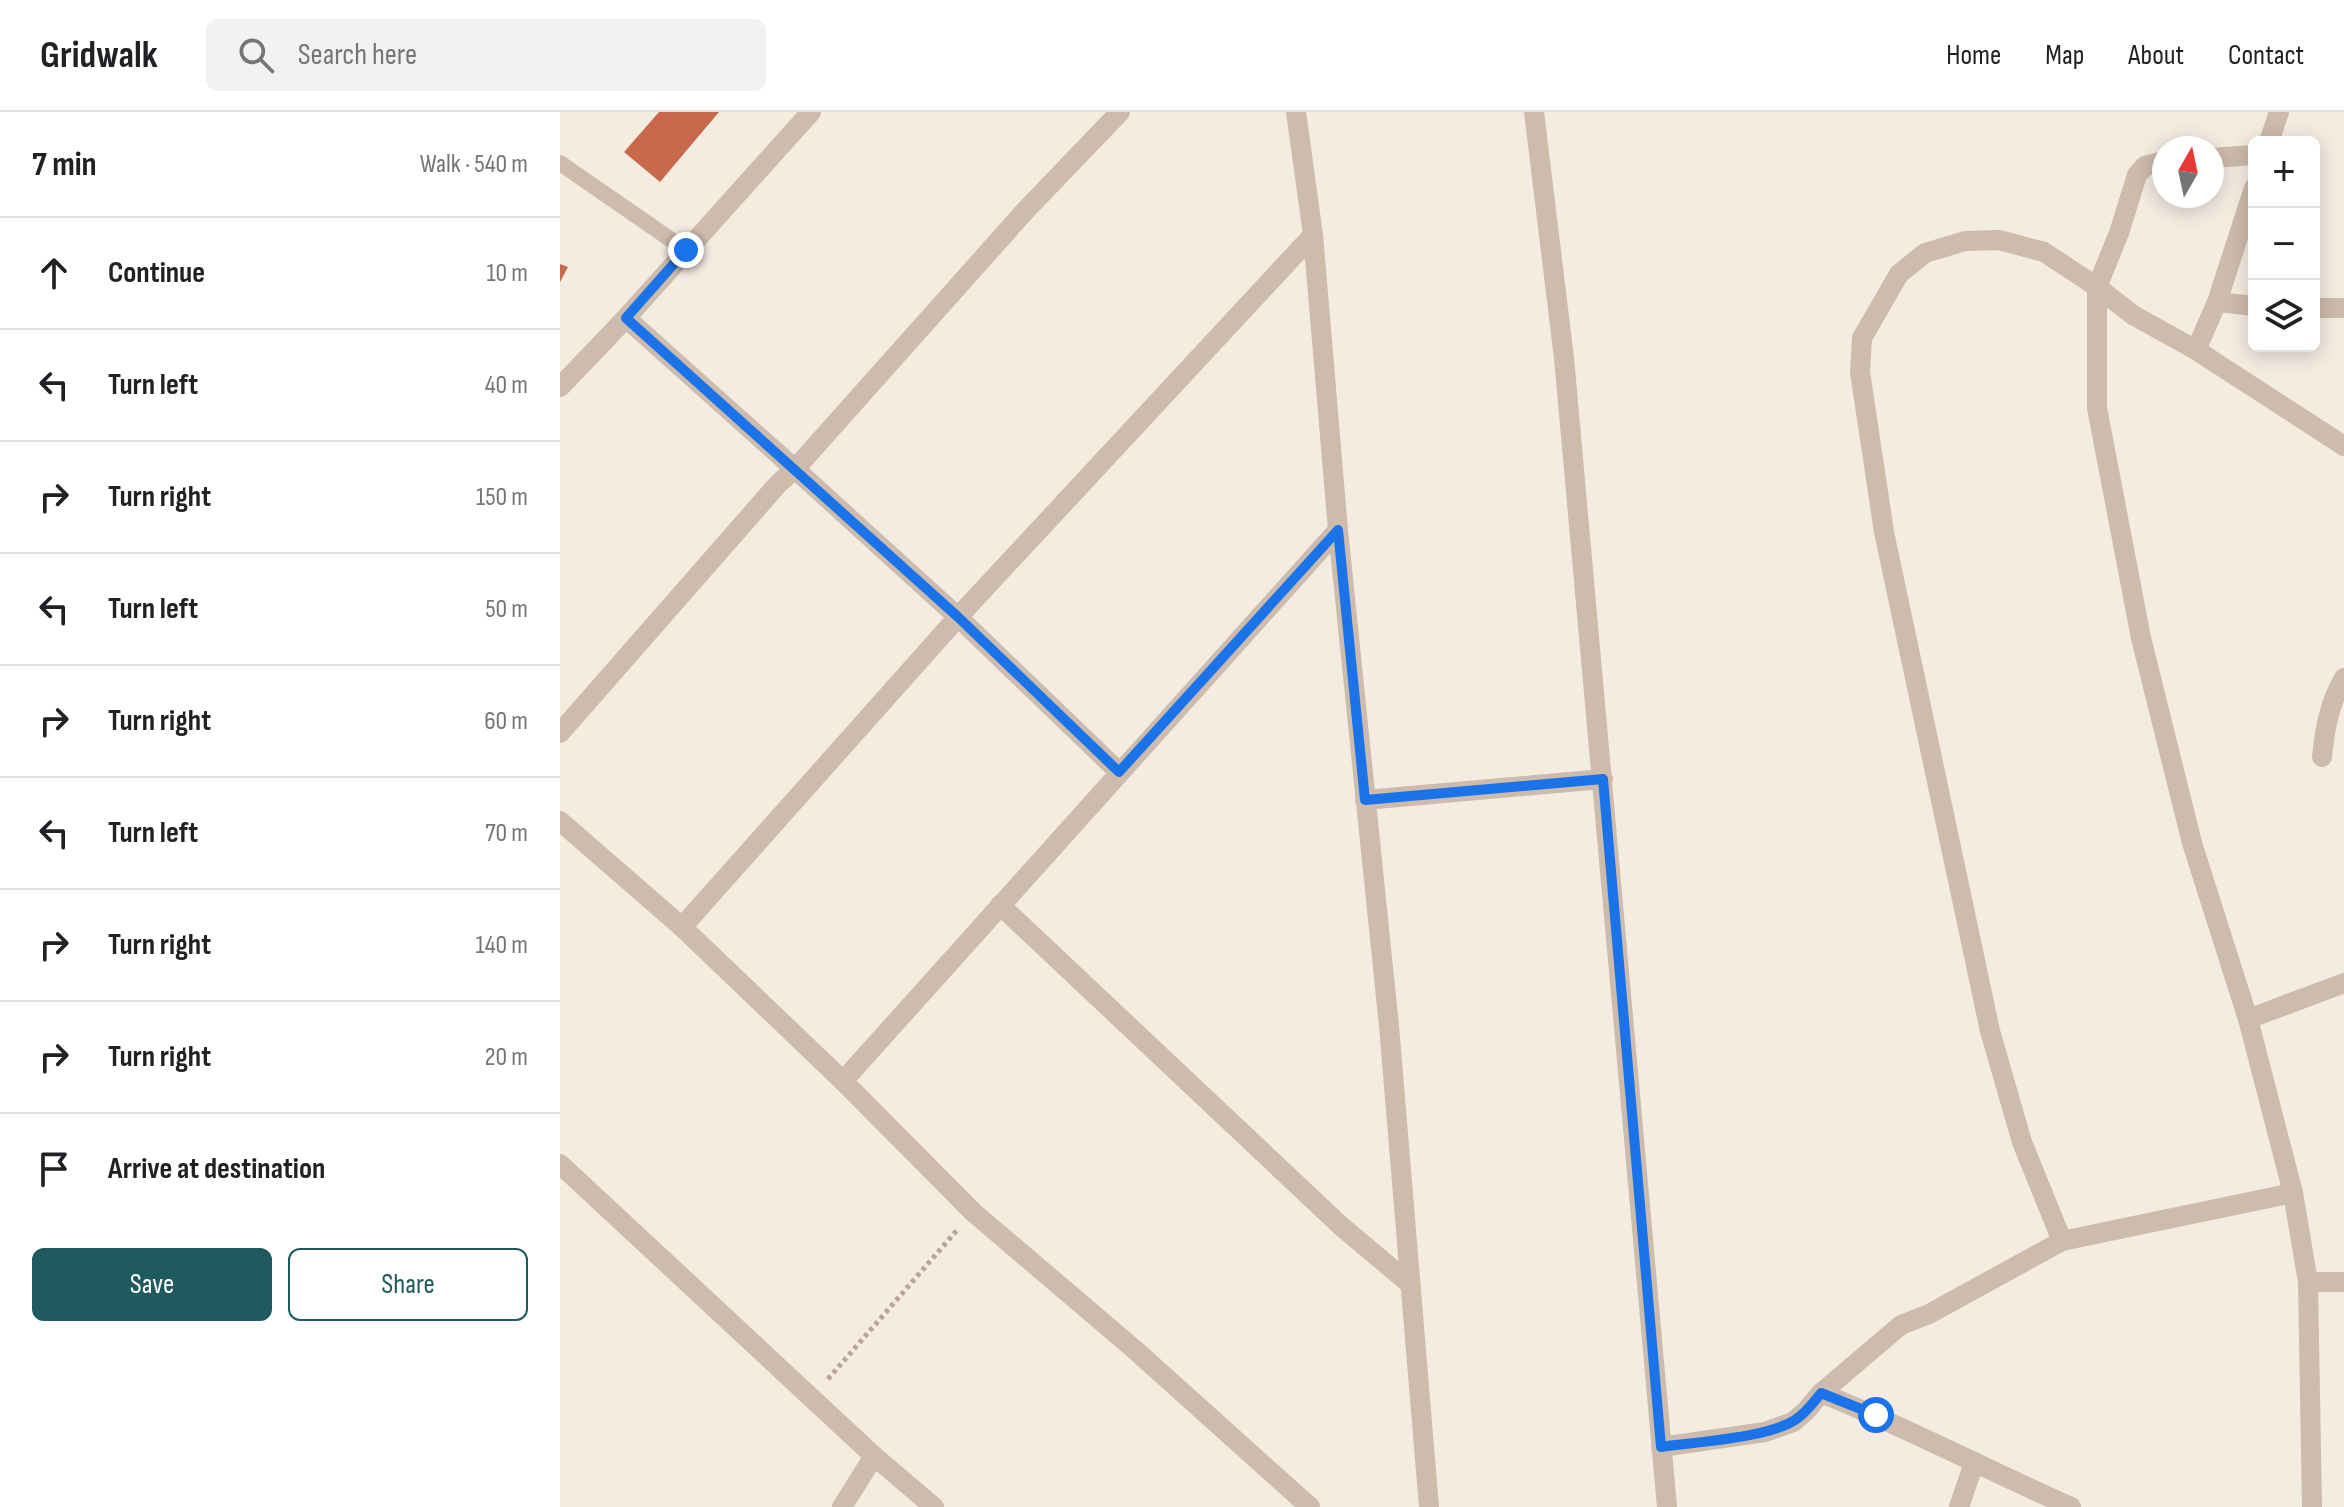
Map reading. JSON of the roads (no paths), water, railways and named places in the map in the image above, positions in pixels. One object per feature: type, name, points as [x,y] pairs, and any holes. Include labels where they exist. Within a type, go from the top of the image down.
[{"type":"street","points":[[560,387],[811,112]]},
{"type":"street","points":[[560,733],[778,484],[795,469],[1025,211],[1120,112]]},
{"type":"street","points":[[1296,112],[1313,235],[1338,530],[1389,1026],[1429,1507]]},
{"type":"street","points":[[1534,112],[1564,358],[1667,1507]]},
{"type":"street","points":[[2271,136],[2279,112]]},
{"type":"street","points":[[2224,157],[2248,155]]},
{"type":"street","points":[[2152,164],[2145,166],[2137,175],[2119,233],[2097,287],[2097,408],[2141,638],[2192,843],[2248,1019],[2293,1193],[2308,1282],[2312,1507]]},
{"type":"street","points":[[2196,350],[2217,302],[2248,206]]},
{"type":"street","points":[[682,927],[958,617],[1313,235]]},
{"type":"street","points":[[2062,1241],[2022,1142],[1990,1031],[1887,547],[1860,372],[1862,338],[1899,274],[1925,253],[1965,241],[1999,240],[2044,252],[2133,315],[2196,350],[2344,446]]},
{"type":"street","points":[[2217,302],[2248,305]]},
{"type":"street","points":[[2320,308],[2344,308]]},
{"type":"street","points":[[626,318],[958,617],[1119,772]]},
{"type":"street","points":[[843,1081],[1338,530]]},
{"type":"street","points":[[2322,757],[2325,724],[2333,697],[2344,678]]},
{"type":"street","points":[[1365,800],[1603,779]]},
{"type":"street","points":[[560,821],[682,927],[843,1081],[973,1212],[1134,1349],[1310,1507]]},
{"type":"street","points":[[1000,905],[1341,1226],[1410,1284]]},
{"type":"street","points":[[2248,1019],[2344,983]]},
{"type":"street","points":[[560,1164],[874,1456],[934,1507]]},
{"type":"street","points":[[1661,1447],[1765,1432],[1793,1422],[1821,1393],[1901,1325],[1929,1314],[2062,1241],[2293,1193]]},
{"type":"street","points":[[2308,1282],[2344,1282]]},
{"type":"street","points":[[1821,1393],[1876,1415],[2071,1507]]},
{"type":"street","points":[[842,1507],[874,1456]]},
{"type":"street","points":[[1959,1507],[1974,1463]]},
{"type":"lane","points":[[560,163],[686,250]]}]
